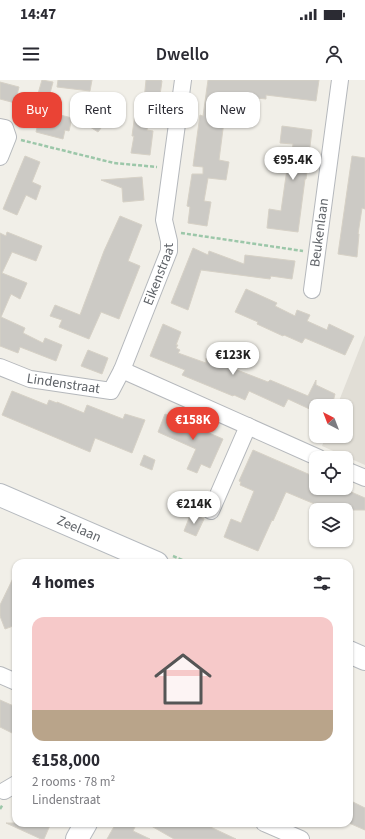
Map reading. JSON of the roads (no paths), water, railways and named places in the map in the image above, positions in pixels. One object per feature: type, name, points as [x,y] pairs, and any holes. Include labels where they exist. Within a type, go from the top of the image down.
[{"type":"street","name":"Eikenstraat","points":[[122,370],[168,257],[169,241],[164,220],[183,80]]},
{"type":"street","name":"Beukenlaan","points":[[312,290],[340,80]]},
{"type":"street","points":[[0,157],[4,132]]},
{"type":"street","name":"Lindenstraat","points":[[0,367],[30,379],[112,391],[122,370]]},
{"type":"street","points":[[122,370],[309,453]]},
{"type":"street","points":[[211,511],[248,426]]},
{"type":"street","points":[[353,473],[365,478]]},
{"type":"street","name":"Zeelaan","points":[[0,495],[162,559]]},
{"type":"street","points":[[353,654],[365,659]]},
{"type":"street","points":[[0,675],[12,680]]},
{"type":"street","points":[[76,839],[84,827]]},
{"type":"street","points":[[273,827],[301,839]]}]
